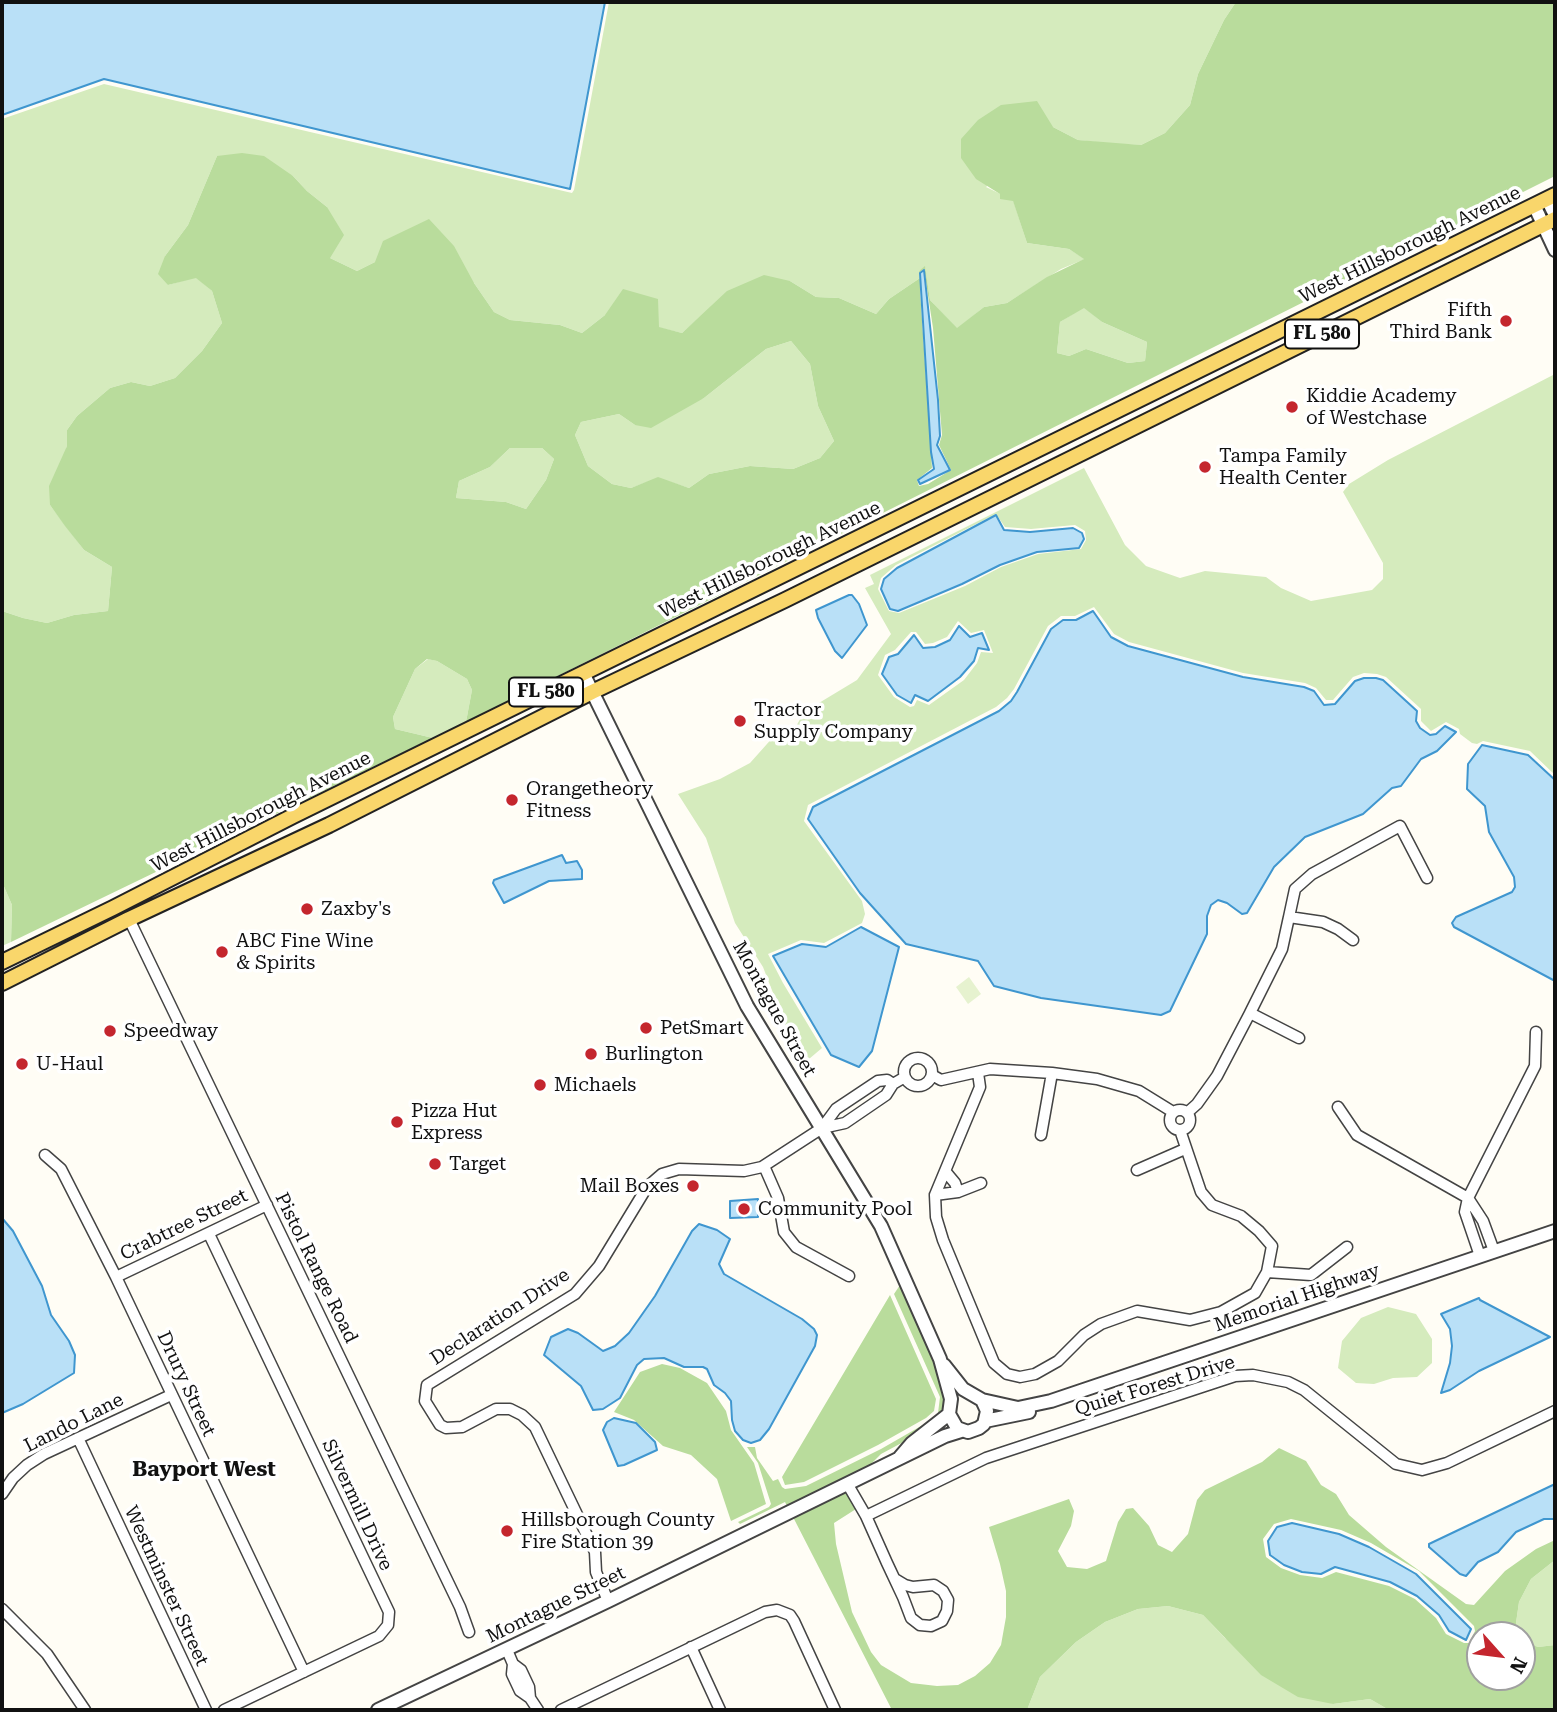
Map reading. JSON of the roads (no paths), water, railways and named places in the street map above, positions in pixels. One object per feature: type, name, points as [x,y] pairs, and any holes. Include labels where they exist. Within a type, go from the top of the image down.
[{"type":"main road","name":"West Hillsborough Avenue","points":[[2,962],[1545,200]]},
{"type":"main road","name":"West Hillsborough Avenue","points":[[2,983],[129,919],[329,825],[592,692],[786,600],[1551,219]]},
{"type":"main road","points":[[129,919],[143,903],[271,838],[293,816]]},
{"type":"main road","points":[[2,971],[111,917],[115,913],[113,908]]},
{"type":"street","points":[[1545,200],[1551,219],[1555,250]]},
{"type":"street","name":"Montague Street","points":[[583,673],[747,1006],[881,1226],[940,1359],[951,1399],[949,1414],[912,1443],[900,1457]]},
{"type":"street","points":[[1188,1112],[1198,1104],[1217,1076],[1250,1013],[1282,950],[1295,890],[1311,874],[1400,826],[1427,878]]},
{"type":"street","points":[[1289,917],[1323,922],[1353,940]]},
{"type":"street","name":"Pistol Range Road","points":[[129,919],[460,1607],[469,1632]]},
{"type":"street","points":[[1250,1013],[1299,1038]]},
{"type":"street","points":[[1480,1256],[1465,1212],[1468,1198],[1535,1066],[1535,1032]]},
{"type":"street","points":[[914,1059],[924,1059],[931,1067],[932,1075],[925,1085],[913,1086],[905,1077],[905,1067],[914,1059]]},
{"type":"street","points":[[932,1075],[941,1080],[990,1069],[1097,1079],[1139,1091],[1173,1112]]},
{"type":"street","points":[[978,1073],[980,1087],[935,1195],[936,1217],[951,1262],[994,1363],[1007,1374],[1020,1377],[1035,1374],[1058,1361],[1084,1335],[1101,1324],[1137,1311],[1190,1320],[1221,1311],[1255,1293],[1267,1272],[1272,1245],[1241,1216],[1212,1205],[1200,1192],[1180,1130]]},
{"type":"street","points":[[1041,1135],[1052,1073]]},
{"type":"street","points":[[822,1128],[845,1123],[886,1095],[893,1084],[905,1077]]},
{"type":"street","points":[[822,1128],[836,1109],[878,1081],[887,1080],[893,1084]]},
{"type":"street","points":[[1338,1107],[1357,1135],[1468,1198],[1483,1221],[1494,1251]]},
{"type":"street","points":[[1179,1109],[1188,1112],[1191,1119],[1189,1125],[1180,1130],[1173,1128],[1170,1121],[1173,1112],[1179,1109]]},
{"type":"street","name":"Declaration Drive","points":[[608,1601],[596,1572],[595,1552],[535,1427],[522,1415],[510,1409],[496,1409],[463,1427],[446,1428],[440,1425],[425,1401],[427,1385],[575,1294],[599,1265],[647,1187],[662,1174],[679,1169],[744,1171],[764,1166],[822,1128]]},
{"type":"street","points":[[1137,1170],[1185,1149]]},
{"type":"street","name":"Drury Street","points":[[45,1156],[61,1169],[116,1278],[304,1672]]},
{"type":"street","points":[[764,1166],[778,1198],[784,1233],[796,1247],[849,1276]]},
{"type":"street","points":[[944,1171],[955,1183],[958,1192]]},
{"type":"street","points":[[935,1195],[958,1192],[981,1183]]},
{"type":"street","name":"Crabtree Street","points":[[116,1278],[267,1205]]},
{"type":"street","name":"Memorial Highway","points":[[963,1390],[997,1405],[1018,1408],[1051,1401],[1555,1231]]},
{"type":"street","name":"Silvermill Drive","points":[[209,1234],[388,1612],[388,1625],[379,1636],[224,1710]]},
{"type":"street","points":[[1267,1272],[1311,1275],[1347,1247]]},
{"type":"street","name":"Montague Street","points":[[940,1359],[963,1390]]},
{"type":"street","name":"Quiet Forest Drive","points":[[866,1516],[986,1458],[1236,1376],[1263,1376],[1288,1382],[1304,1390],[1396,1464],[1422,1470],[1447,1463],[1555,1411]]},
{"type":"street","name":"Lando Lane","points":[[2,1494],[13,1478],[27,1465],[171,1395]]},
{"type":"street","points":[[982,1400],[987,1411],[985,1421]]},
{"type":"street","name":"Memorial Highway","points":[[961,1431],[974,1431],[985,1421],[1033,1411],[1051,1401]]},
{"type":"street","points":[[949,1414],[953,1424],[961,1431]]},
{"type":"street","name":"Montague Street","points":[[378,1710],[848,1485],[900,1457],[961,1431]]},
{"type":"street","name":"Westminster Street","points":[[78,1438],[205,1710]]},
{"type":"street","points":[[848,1485],[866,1516],[911,1618],[920,1625],[931,1626],[942,1621],[948,1600],[943,1591],[933,1586],[913,1587],[895,1579]]},
{"type":"street","points":[[2,1609],[47,1654],[85,1710]]},
{"type":"street","points":[[561,1710],[765,1612],[784,1612],[793,1621],[835,1710]]},
{"type":"street","points":[[691,1647],[720,1710]]},
{"type":"street","points":[[507,1650],[513,1664],[512,1674],[520,1690],[538,1710]]},
{"type":"water","points":[[2,2],[605,2],[570,189],[104,79],[2,115]]},
{"type":"water","points":[[924,270],[938,400],[940,436],[937,445],[950,470],[920,484],[918,480],[934,469],[920,273]]},
{"type":"water","points":[[996,515],[1004,530],[1030,532],[1073,528],[1082,533],[1084,539],[1079,548],[1037,552],[1000,565],[898,611],[890,609],[881,589],[884,579],[897,568]]},
{"type":"water","points":[[849,595],[859,604],[867,625],[842,658],[835,651],[816,610]]},
{"type":"water","points":[[1093,611],[1111,637],[1128,646],[1243,677],[1304,687],[1314,691],[1324,705],[1335,704],[1355,681],[1364,678],[1383,680],[1417,711],[1416,721],[1420,728],[1430,735],[1436,734],[1445,726],[1456,732],[1437,751],[1421,759],[1401,786],[1392,788],[1363,814],[1305,837],[1274,867],[1247,913],[1242,914],[1218,900],[1211,905],[1207,916],[1207,934],[1170,1011],[1161,1015],[1041,998],[994,986],[978,961],[906,944],[860,893],[808,819],[813,807],[999,711],[1017,692],[1051,629],[1063,620],[1076,620]]},
{"type":"water","points":[[959,626],[970,637],[982,633],[989,650],[978,648],[974,661],[960,677],[928,701],[915,695],[911,703],[897,695],[882,674],[889,657],[898,654],[914,635],[923,648],[935,647],[950,640]]},
{"type":"water","points":[[1482,745],[1528,755],[1555,780],[1555,981],[1454,927],[1452,923],[1456,917],[1512,892],[1515,887],[1514,877],[1489,832],[1485,806],[1467,789],[1468,764]]},
{"type":"water","points":[[562,855],[566,863],[577,861],[582,870],[582,879],[549,881],[504,903],[493,883],[494,880]]},
{"type":"water","points":[[861,927],[899,947],[872,1051],[859,1067],[831,1055],[773,956],[802,944],[826,947]]},
{"type":"water","name":"Community Pool","points":[[758,1199],[758,1217],[730,1218],[730,1201]]},
{"type":"water","points":[[2,1218],[13,1231],[42,1286],[51,1315],[75,1355],[74,1373],[23,1404],[2,1413]]},
{"type":"water","points":[[699,1224],[717,1230],[730,1239],[719,1264],[724,1274],[802,1319],[817,1335],[815,1346],[769,1429],[760,1440],[751,1443],[743,1440],[735,1431],[731,1401],[714,1385],[707,1369],[703,1367],[684,1367],[664,1358],[644,1359],[637,1365],[620,1398],[603,1409],[593,1410],[581,1386],[544,1355],[551,1337],[568,1329],[603,1351],[615,1346],[629,1333],[655,1296],[692,1231]]},
{"type":"water","points":[[1479,1298],[1550,1337],[1479,1371],[1441,1393],[1452,1346],[1450,1329],[1441,1314]]},
{"type":"water","points":[[614,1418],[636,1423],[655,1442],[657,1450],[618,1466],[603,1430],[607,1422]]},
{"type":"water","points":[[1555,1484],[1555,1519],[1544,1519],[1516,1532],[1498,1552],[1478,1562],[1466,1576],[1460,1574],[1429,1547],[1429,1544]]},
{"type":"water","points":[[1292,1523],[1339,1534],[1369,1547],[1416,1574],[1466,1624],[1466,1640],[1449,1631],[1439,1615],[1417,1596],[1390,1582],[1335,1567],[1321,1574],[1302,1572],[1284,1565],[1270,1555],[1268,1541],[1277,1527]]},
{"type":"place","name":"Fifth Third Bank","points":[[1506,321]]},
{"type":"place","name":"Kiddie Academy of Westchase","points":[[1292,407]]},
{"type":"place","name":"Tampa Family Health Center","points":[[1205,467]]},
{"type":"place","name":"Tractor Supply Company","points":[[740,721]]},
{"type":"place","name":"Orangetheory Fitness","points":[[512,800]]},
{"type":"place","name":"Zaxby's","points":[[307,909]]},
{"type":"place","name":"ABC Fine Wine & Spirits","points":[[222,952]]},
{"type":"place","name":"PetSmart","points":[[646,1028]]},
{"type":"place","name":"Speedway","points":[[110,1031]]},
{"type":"place","name":"Burlington","points":[[591,1054]]},
{"type":"place","name":"U-Haul","points":[[22,1064]]},
{"type":"place","name":"Michaels","points":[[540,1085]]},
{"type":"place","name":"Pizza Hut Express","points":[[397,1122]]},
{"type":"place","name":"Target","points":[[435,1164]]},
{"type":"place","name":"Mail Boxes","points":[[693,1186]]},
{"type":"place","name":"Community Pool","points":[[744,1209]]},
{"type":"place","name":"Hillsborough County Fire Station 39","points":[[507,1531]]},
{"type":"district","name":"Bayport West","points":[[204,1470]]}]
